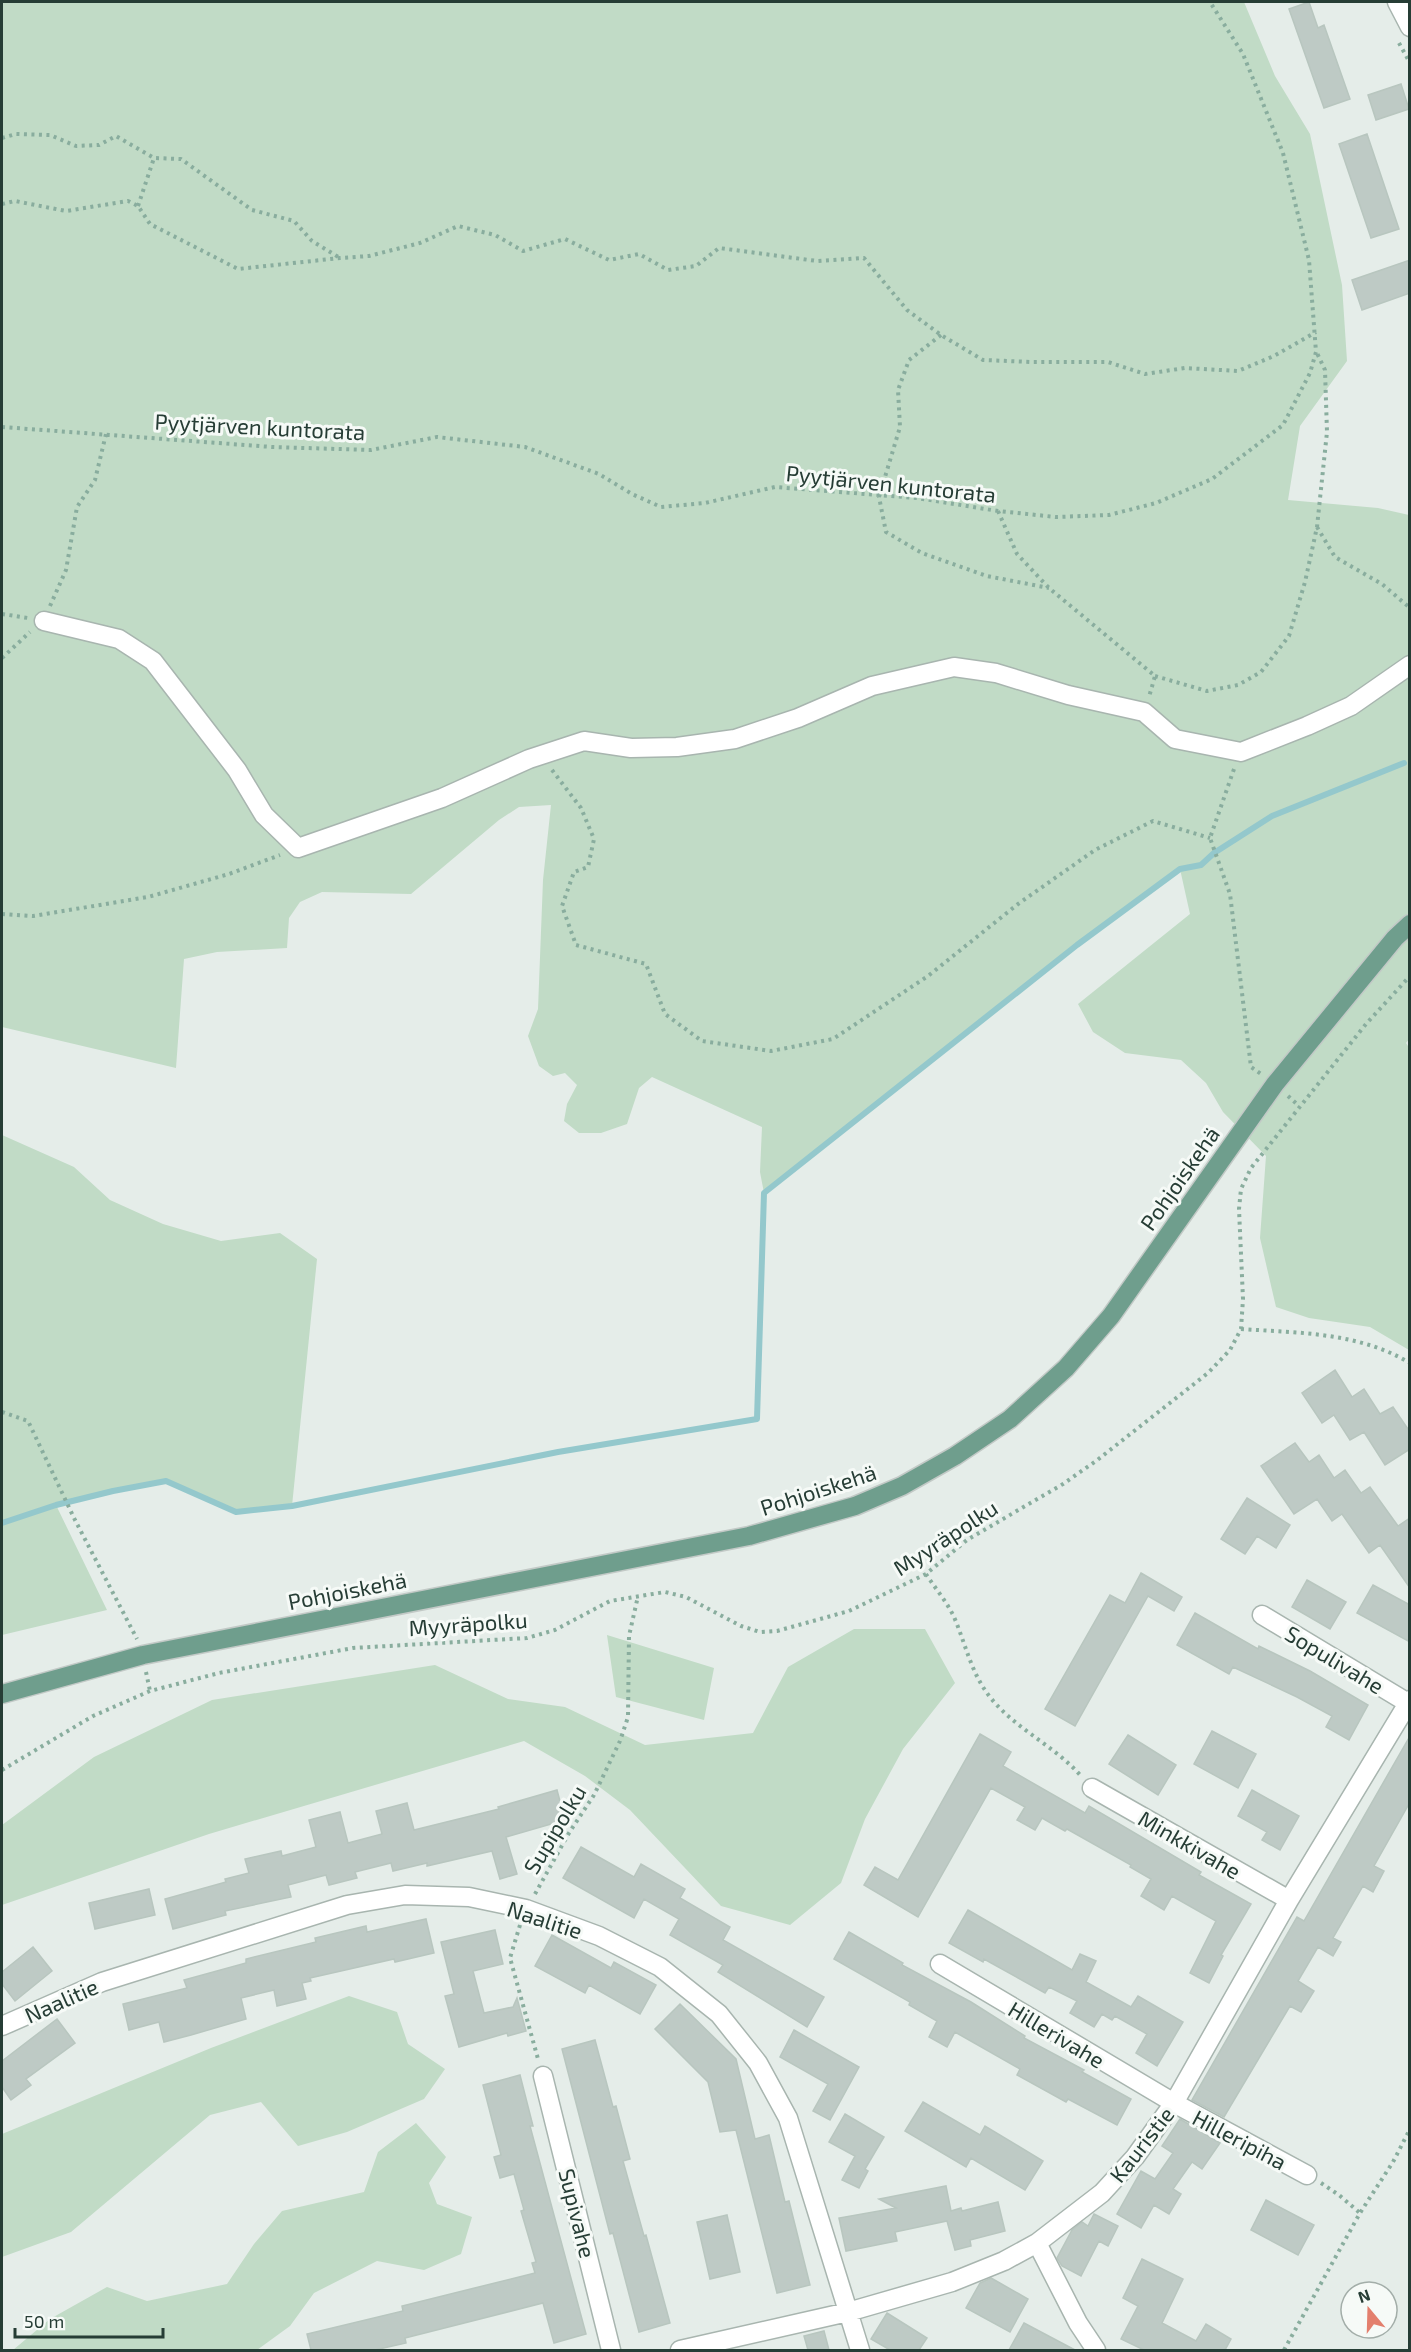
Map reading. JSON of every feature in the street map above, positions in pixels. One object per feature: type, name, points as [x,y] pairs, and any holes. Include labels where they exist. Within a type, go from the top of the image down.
[{"type":"main road","name":"Pohjoiskehä","points":[[2,1694],[143,1655],[748,1536],[855,1506],[902,1486],[955,1456],[1010,1419],[1066,1368],[1111,1316],[1275,1084],[1395,938],[1410,924]]},
{"type":"street","points":[[1397,2],[1410,27]]},
{"type":"street","points":[[44,621],[119,639],[153,661],[237,770],[264,815],[298,848],[442,798],[541,754],[584,741],[631,748],[677,747],[735,739],[798,718],[872,686],[954,667],[996,672],[1068,695],[1144,712],[1175,739],[1241,752],[1351,706],[1410,664]]},
{"type":"street","name":"Sopulivahe","points":[[1262,1615],[1409,1702]]},
{"type":"street","name":"Kauristie","points":[[680,2350],[848,2312],[952,2282],[1004,2261],[1037,2243],[1102,2193],[1135,2157],[1174,2103],[1289,1900],[1409,1702]]},
{"type":"street","name":"Minkkivahe","points":[[1092,1788],[1289,1900]]},
{"type":"street","name":"Naalitie","points":[[2,2026],[102,1982],[347,1905],[405,1895],[469,1897],[526,1909],[599,1936],[660,1967],[719,2014],[752,2055],[788,2118],[860,2350]]},
{"type":"street","name":"Hillerivahe","points":[[940,1964],[1174,2103]]},
{"type":"street","name":"Supivahe","points":[[543,2076],[611,2350]]},
{"type":"street","name":"Hilleripiha","points":[[1174,2103],[1307,2175]]},
{"type":"street","points":[[1037,2243],[1078,2323],[1096,2350]]},
{"type":"path","name":"Pyytjärven kuntorata","points":[[2,427],[272,447],[371,450],[437,438],[525,447],[599,474],[632,494],[661,507],[705,503],[776,487],[879,497],[917,498],[998,511],[1056,517],[1109,515],[1156,503],[1212,479],[1283,425],[1310,373],[1317,352],[1309,260],[1283,153],[1243,54],[1210,2]]},
{"type":"path","points":[[2,138],[16,134],[50,135],[76,146],[99,145],[116,136],[154,158],[181,159],[252,210],[294,221],[312,240],[340,258]]},
{"type":"path","points":[[138,206],[154,158]]},
{"type":"path","points":[[2,204],[15,201],[66,211],[128,201],[138,206],[150,224],[238,269],[369,256],[420,243],[458,226],[495,235],[523,251],[565,239],[609,260],[639,254],[668,270],[696,267],[719,248],[817,261],[864,258],[907,310],[941,335],[983,360],[1108,362],[1145,374],[1185,368],[1238,371],[1274,356],[1316,332]]},
{"type":"path","points":[[941,335],[909,360],[898,390],[900,428],[879,497],[886,532],[922,553],[987,576],[1048,588]]},
{"type":"path","points":[[998,511],[1017,554],[1048,588],[1155,675],[1207,691],[1238,685],[1261,672],[1289,636],[1305,582],[1317,527],[1327,432],[1325,370],[1317,352]]},
{"type":"path","points":[[2,658],[44,621],[66,570],[77,507],[95,480],[106,434]]},
{"type":"path","points":[[1317,527],[1335,556],[1382,585],[1410,608]]},
{"type":"path","points":[[2,614],[44,621]]},
{"type":"path","points":[[1144,712],[1155,675]]},
{"type":"path","points":[[1241,752],[1210,838],[1230,894],[1251,1066],[1299,1106]]},
{"type":"path","points":[[541,754],[581,808],[594,839],[588,867],[574,872],[562,906],[576,945],[646,964],[665,1014],[702,1041],[771,1051],[833,1039],[928,976],[1018,904],[1095,850],[1153,821],[1210,838]]},
{"type":"path","points":[[2,914],[33,916],[148,897],[229,874],[298,848]]},
{"type":"path","points":[[1410,976],[1366,1024],[1251,1168],[1241,1189],[1239,1209],[1243,1299],[1241,1329],[1326,1334],[1363,1343],[1395,1355],[1410,1364]]},
{"type":"path","name":"Myyräpolku","points":[[2,1770],[93,1716],[150,1691],[219,1673],[353,1648],[527,1638],[555,1630],[610,1601],[665,1592],[686,1597],[741,1626],[760,1632],[777,1631],[849,1611],[926,1574],[967,1540],[1063,1484],[1096,1461],[1208,1373],[1230,1350],[1241,1329]]},
{"type":"path","points":[[2,1412],[28,1420],[75,1520],[130,1624],[143,1655],[150,1691]]},
{"type":"path","points":[[926,1574],[953,1615],[976,1677],[991,1699],[1072,1766],[1092,1788]]},
{"type":"path","name":"Supipolku","points":[[543,2076],[510,1958],[526,1909],[568,1833],[594,1795],[620,1741],[628,1717],[629,1636],[638,1596]]},
{"type":"path","points":[[1284,2350],[1360,2213],[1393,2162],[1410,2129]]},
{"type":"path","points":[[1307,2175],[1339,2195],[1360,2213]]},
{"type":"green space","points":[[2,2],[1244,2],[1275,76],[1310,134],[1342,285],[1347,361],[1300,426],[1288,500],[1378,508],[1409,515],[1410,1038],[1406,1043],[1410,1049],[1409,1350],[1370,1327],[1309,1318],[1276,1307],[1260,1238],[1266,1156],[1223,1112],[1206,1083],[1181,1060],[1125,1053],[1093,1032],[1078,1004],[1190,914],[1180,869],[1077,945],[764,1193],[760,1172],[762,1127],[652,1077],[639,1088],[627,1124],[601,1133],[579,1133],[564,1121],[567,1104],[577,1085],[565,1073],[553,1076],[539,1066],[528,1036],[538,1009],[543,880],[551,805],[519,807],[499,820],[411,894],[322,892],[300,902],[289,918],[287,948],[217,952],[184,959],[176,1068],[2,1027]]},
{"type":"green space","points":[[2,1135],[74,1167],[110,1200],[163,1224],[221,1241],[280,1233],[317,1259],[292,1506],[236,1512],[166,1481],[56,1505],[107,1610],[2,1635]]},
{"type":"green space","points":[[854,1629],[925,1629],[955,1683],[903,1749],[865,1819],[841,1883],[790,1925],[721,1906],[630,1810],[585,1776],[524,1741],[209,1834],[2,1905],[2,1825],[94,1757],[212,1700],[435,1665],[508,1699],[565,1707],[645,1745],[753,1733],[788,1667]]},
{"type":"green space","points":[[607,1635],[714,1668],[704,1720],[616,1697]]},
{"type":"green space","points":[[349,1996],[397,2012],[408,2044],[445,2069],[424,2099],[347,2132],[298,2146],[261,2102],[210,2115],[71,2232],[2,2257],[2,2134],[211,2048]]},
{"type":"green space","points":[[416,2123],[446,2157],[429,2183],[437,2204],[472,2217],[461,2254],[424,2270],[377,2261],[314,2293],[290,2326],[257,2350],[13,2350],[50,2319],[107,2287],[147,2301],[227,2284],[254,2244],[282,2211],[364,2192],[378,2152]]},
{"type":"building","points":[[1309,2],[1318,28],[1324,25],[1350,99],[1324,108],[1289,9]]},
{"type":"building","points":[[1401,84],[1409,109],[1376,120],[1368,95]]},
{"type":"building","points":[[1367,134],[1399,229],[1371,238],[1339,144]]},
{"type":"building","points":[[1410,260],[1410,293],[1362,310],[1352,280]]},
{"type":"building","points":[[1335,1370],[1352,1397],[1364,1389],[1380,1414],[1393,1407],[1410,1432],[1410,1449],[1385,1465],[1364,1432],[1350,1440],[1334,1415],[1322,1423],[1302,1393]]},
{"type":"building","points":[[1295,1443],[1309,1462],[1319,1455],[1334,1478],[1345,1470],[1361,1493],[1370,1487],[1398,1526],[1410,1518],[1410,1588],[1380,1545],[1369,1553],[1342,1514],[1332,1521],[1317,1499],[1294,1514],[1261,1466]]},
{"type":"building","points":[[1247,1498],[1290,1525],[1276,1548],[1257,1536],[1245,1554],[1221,1539]]},
{"type":"building","points":[[1141,1573],[1182,1597],[1174,1611],[1148,1596],[1075,1726],[1045,1709],[1110,1595],[1125,1603]]},
{"type":"building","points":[[1307,1580],[1346,1602],[1330,1629],[1292,1607]]},
{"type":"building","points":[[1373,1585],[1410,1605],[1410,1642],[1357,1613]]},
{"type":"building","points":[[1195,1613],[1258,1649],[1259,1646],[1310,1671],[1368,1705],[1349,1740],[1326,1727],[1332,1716],[1233,1667],[1229,1674],[1177,1645]]},
{"type":"building","points":[[1212,1731],[1256,1754],[1238,1788],[1194,1764]]},
{"type":"building","points":[[980,1734],[1011,1752],[1003,1766],[1085,1813],[1089,1806],[1201,1872],[1199,1875],[1251,1904],[1221,1955],[1223,1956],[1209,1983],[1190,1973],[1216,1921],[1172,1896],[1164,1910],[1141,1896],[1151,1879],[1130,1867],[1131,1865],[1067,1829],[1065,1831],[1042,1818],[1035,1830],[1017,1820],[1025,1807],[991,1788],[918,1917],[864,1885],[875,1867],[898,1880]]},
{"type":"building","points":[[1128,1735],[1176,1765],[1158,1795],[1109,1764]]},
{"type":"building","points":[[1410,1736],[1410,1802],[1374,1866],[1384,1871],[1373,1892],[1363,1886],[1333,1938],[1341,1942],[1333,1956],[1318,1947],[1298,1981],[1314,1991],[1301,2012],[1290,2006],[1224,2117],[1192,2100],[1297,1917],[1304,1921]]},
{"type":"building","points":[[557,1790],[565,1820],[506,1837],[517,1874],[500,1879],[492,1851],[427,1866],[427,1863],[393,1871],[391,1863],[355,1872],[357,1878],[329,1885],[326,1875],[288,1885],[291,1897],[225,1911],[226,1915],[173,1929],[165,1899],[249,1873],[245,1859],[281,1851],[282,1856],[316,1847],[309,1820],[340,1812],[348,1843],[382,1834],[376,1811],[407,1803],[414,1830],[499,1809],[498,1807]]},
{"type":"building","points":[[1252,1790],[1299,1816],[1280,1850],[1262,1840],[1267,1832],[1238,1816]]},
{"type":"building","points":[[581,1847],[634,1877],[641,1864],[685,1889],[680,1898],[730,1927],[723,1940],[824,1997],[807,2027],[718,1972],[723,1965],[670,1935],[679,1919],[644,1899],[634,1918],[563,1878]]},
{"type":"building","points":[[149,1889],[155,1915],[95,1929],[89,1903]]},
{"type":"building","points":[[968,1910],[1072,1970],[1080,1954],[1096,1961],[1086,1982],[1131,2007],[1138,1996],[1183,2022],[1157,2066],[1136,2053],[1147,2034],[1115,2016],[1112,2020],[1102,2014],[1094,2027],[1070,2013],[1077,2001],[1049,1987],[1045,1993],[984,1959],[983,1962],[949,1943]]},
{"type":"building","points":[[426,1919],[434,1953],[395,1962],[394,1959],[310,1978],[311,1981],[302,1983],[306,1999],[277,2006],[274,1990],[241,1998],[246,2019],[164,2042],[159,2022],[129,2030],[123,2004],[187,1988],[184,1980],[246,1963],[246,1959],[316,1942],[315,1938],[366,1926],[367,1932]]},
{"type":"building","points":[[495,1930],[503,1964],[473,1971],[484,2013],[513,2007],[517,1998],[526,2031],[508,2036],[507,2033],[459,2047],[445,1996],[454,1994],[441,1942]]},
{"type":"building","points":[[849,1932],[903,1963],[902,1965],[971,2002],[1025,2036],[1024,2038],[1084,2070],[1082,2072],[1131,2099],[1117,2125],[1068,2099],[1066,2102],[1017,2075],[1020,2069],[955,2032],[947,2047],[929,2037],[937,2021],[909,2005],[910,2002],[834,1959]]},
{"type":"building","points":[[552,1935],[611,1968],[614,1962],[656,1985],[640,2014],[589,1985],[585,1993],[535,1966]]},
{"type":"building","points":[[33,1947],[52,1971],[15,2001],[2,1984],[2,1972]]},
{"type":"building","points":[[680,2004],[736,2059],[755,2139],[769,2135],[785,2202],[789,2201],[810,2285],[777,2293],[736,2130],[720,2132],[708,2082],[655,2029]]},
{"type":"building","points":[[57,2019],[75,2043],[26,2079],[31,2085],[11,2100],[2,2087],[2,2061]]},
{"type":"building","points":[[794,2030],[859,2067],[830,2120],[813,2111],[828,2084],[780,2057]]},
{"type":"building","points":[[595,2040],[630,2159],[623,2161],[670,2323],[639,2332],[613,2233],[610,2234],[562,2049]]},
{"type":"building","points":[[520,2075],[533,2126],[530,2126],[586,2334],[554,2343],[543,2303],[405,2338],[406,2343],[375,2350],[311,2350],[307,2334],[403,2311],[402,2306],[535,2273],[532,2263],[536,2262],[521,2211],[524,2210],[514,2174],[500,2178],[494,2157],[501,2155],[483,2085]]},
{"type":"building","points":[[923,2102],[980,2135],[985,2126],[1043,2161],[1025,2190],[971,2158],[966,2167],[905,2131]]},
{"type":"building","points":[[845,2114],[884,2137],[865,2169],[868,2171],[859,2188],[842,2180],[855,2156],[829,2142]]},
{"type":"building","points":[[1180,2119],[1220,2143],[1202,2169],[1192,2162],[1173,2189],[1181,2194],[1169,2214],[1154,2205],[1141,2228],[1117,2214],[1141,2171],[1155,2179],[1173,2153],[1162,2146]]},
{"type":"building","points":[[946,2186],[951,2211],[961,2208],[962,2211],[998,2202],[1005,2231],[970,2240],[971,2246],[955,2250],[947,2221],[895,2232],[897,2241],[846,2251],[839,2218],[896,2208],[879,2199]]},
{"type":"building","points":[[1266,2200],[1314,2225],[1298,2255],[1251,2230]]},
{"type":"building","points":[[1094,2214],[1118,2226],[1108,2246],[1099,2241],[1081,2276],[1062,2266],[1057,2258],[1072,2230],[1082,2222],[1088,2226]]},
{"type":"building","points":[[727,2215],[740,2272],[710,2279],[697,2222]]},
{"type":"building","points":[[1142,2259],[1183,2279],[1162,2323],[1196,2341],[1206,2324],[1231,2339],[1225,2350],[1144,2350],[1121,2339],[1138,2306],[1123,2298]]},
{"type":"building","points":[[991,2278],[1028,2299],[1010,2332],[966,2308],[980,2283]]},
{"type":"building","points":[[887,2313],[927,2338],[919,2350],[890,2350],[871,2339]]},
{"type":"building","points":[[1024,2323],[1075,2350],[1009,2350]]},
{"type":"building","points":[[824,2331],[829,2350],[808,2350],[804,2336]]},
{"type":"waterway","points":[[2,1523],[56,1505],[166,1481],[236,1512],[292,1506],[558,1452],[757,1419],[764,1193],[1077,945],[1180,869],[1201,865],[1214,853],[1272,816],[1404,763]]}]
